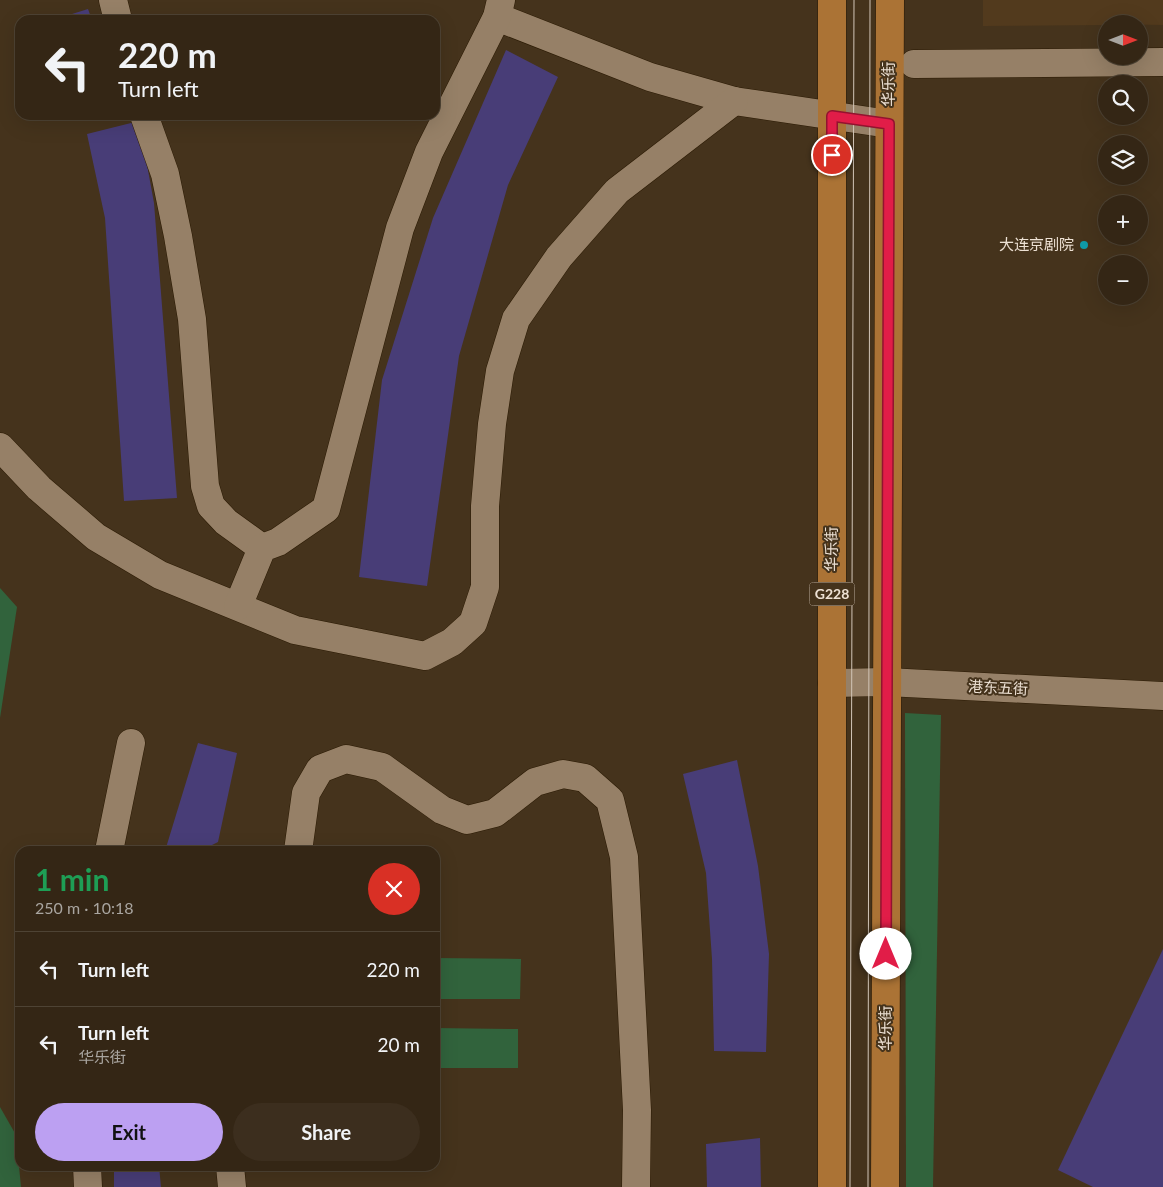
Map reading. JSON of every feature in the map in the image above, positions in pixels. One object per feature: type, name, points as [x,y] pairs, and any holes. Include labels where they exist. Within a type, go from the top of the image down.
[{"type":"highway","name":"华乐街","points":[[832,0],[832,1187]]},
{"type":"highway","name":"华乐街","points":[[885,1187],[890,0]]},
{"type":"street","points":[[113,0],[117,15]]},
{"type":"street","points":[[238,606],[262,548],[278,542],[326,509],[400,228],[429,152],[499,8],[650,77],[734,101],[889,124]]},
{"type":"street","points":[[914,64],[1163,62]]},
{"type":"street","points":[[0,447],[39,488],[96,536],[160,574],[295,630],[424,656],[452,642],[473,623],[485,587],[485,506],[492,424],[500,371],[516,319],[559,257],[617,191],[734,101]]},
{"type":"street","points":[[146,120],[165,174],[192,319],[204,486],[211,506],[226,522],[262,548]]},
{"type":"street","name":"港东五街","points":[[832,683],[887,682],[1163,696]]},
{"type":"street","points":[[109,846],[131,744]]},
{"type":"street","points":[[299,846],[306,793],[320,769],[346,759],[382,767],[442,810],[467,820],[495,813],[535,782],[563,774],[585,778],[610,800],[624,858],[637,1110],[636,1187]]},
{"type":"street","points":[[87,1171],[88,1187]]},
{"type":"street","points":[[230,1171],[232,1187]]},
{"type":"shaded area","points":[[983,0],[1163,0],[1163,25],[1148,25],[1148,15],[1098,15],[1098,25],[983,26]]},
{"type":"green space","points":[[0,588],[17,607],[0,718]]},
{"type":"green space","points":[[905,713],[941,715],[933,1187],[906,1187]]},
{"type":"green space","points":[[440,958],[521,959],[520,999],[440,999]]},
{"type":"green space","points":[[440,1028],[518,1029],[518,1068],[440,1068]]},
{"type":"green space","points":[[0,1107],[15,1133],[15,1171],[19,1171],[21,1187],[0,1187]]},
{"type":"building","points":[[88,9],[90,15],[69,15]]},
{"type":"building","points":[[506,50],[558,77],[508,185],[459,356],[427,586],[359,577],[382,380],[433,218]]},
{"type":"building","points":[[139,121],[154,203],[177,498],[124,501],[105,218],[87,134]]},
{"type":"building","points":[[198,743],[237,753],[218,842],[210,846],[167,846]]},
{"type":"building","points":[[737,760],[758,866],[769,954],[766,1052],[714,1051],[712,959],[706,873],[683,774]]},
{"type":"building","points":[[1163,949],[1163,1187],[1093,1187],[1058,1170]]},
{"type":"building","points":[[760,1138],[761,1187],[707,1187],[706,1144]]},
{"type":"building","points":[[114,1171],[159,1171],[161,1187],[114,1187]]},
{"type":"tram line","points":[[850,1187],[854,0]]},
{"type":"tram line","points":[[868,1187],[870,0]]},
{"type":"place","name":"大连京剧院","points":[[1084,245]]},
{"type":"route","points":[[832,155],[832,116],[889,124],[886,954]]}]
